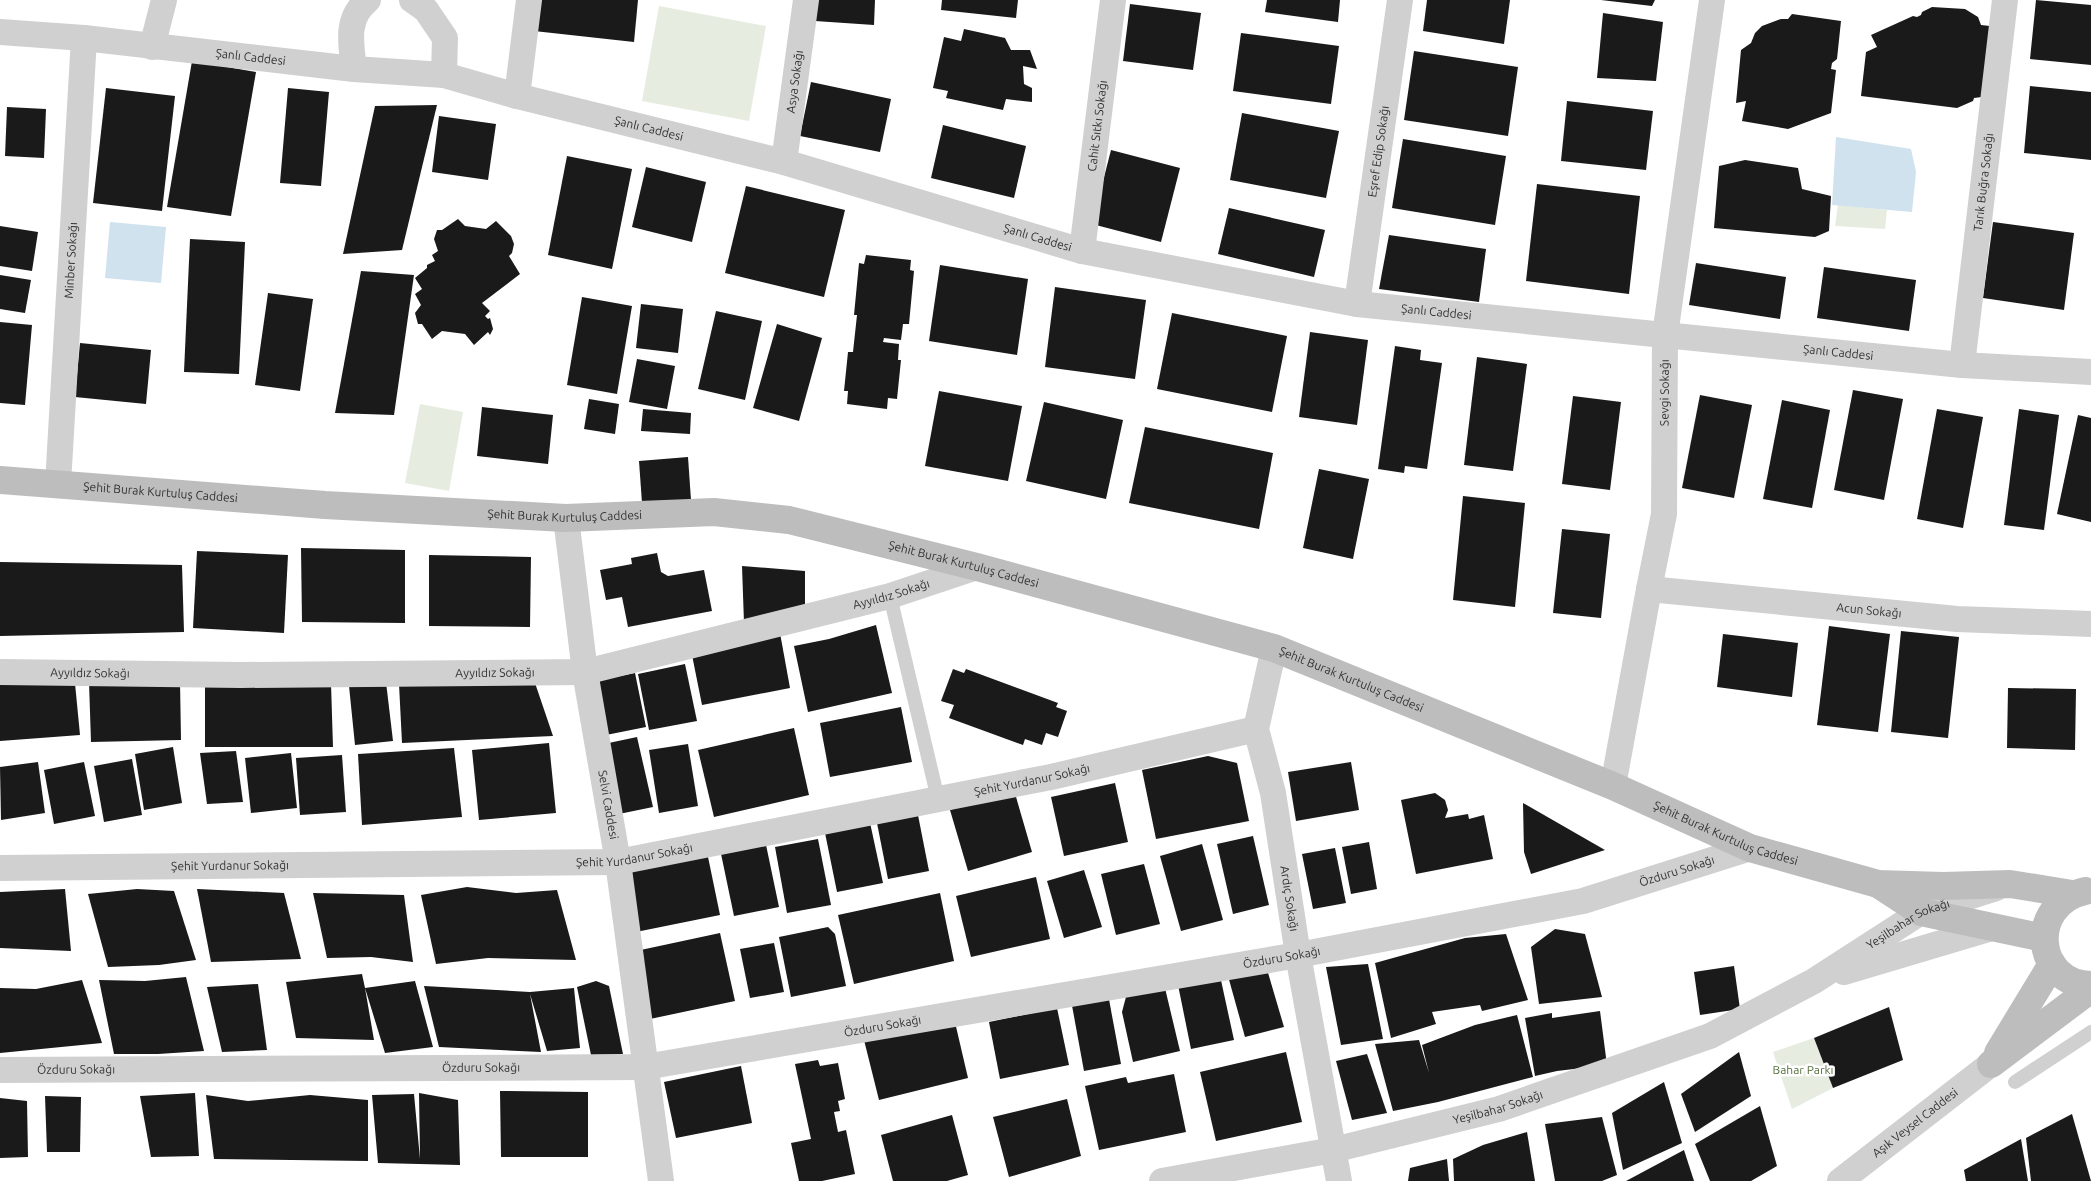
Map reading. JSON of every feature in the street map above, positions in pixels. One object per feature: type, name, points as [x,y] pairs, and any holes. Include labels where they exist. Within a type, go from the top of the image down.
[{"type":"street","points":[[152,46],[164,0]]},
{"type":"street","points":[[354,69],[350,38],[353,17],[368,0]]},
{"type":"street","points":[[412,0],[426,10],[445,38],[444,75]]},
{"type":"street","points":[[517,96],[529,0]]},
{"type":"street","name":"Asya Sokağı","points":[[784,162],[806,0]]},
{"type":"street","name":"Cahit Sıtkı Sokağı","points":[[1082,251],[1113,0]]},
{"type":"street","name":"Eşref Edip Sokağı","points":[[1358,304],[1400,0]]},
{"type":"street","name":"Sevgi Sokağı","points":[[1613,786],[1648,589],[1664,514],[1665,335],[1712,0]]},
{"type":"street","name":"Tarık Buğra Sokağı","points":[[1962,365],[2005,0]]},
{"type":"street","name":"Şanlı Caddesi","points":[[0,32],[84,38],[354,69],[444,75],[517,96],[784,162],[1082,251],[1358,304],[1962,365],[2091,372]]},
{"type":"street","name":"Minber Sokağı","points":[[58,484],[84,38]]},
{"type":"street","name":"Şehit Burak Kurtuluş Caddesi","points":[[0,480],[325,505],[566,518],[714,512],[789,520],[977,567],[1274,648],[1613,786],[1750,848],[1878,884],[1942,886],[2010,884],[2082,892]]},
{"type":"street","name":"Selvi Caddesi","points":[[566,518],[585,672],[618,862],[660,1181]]},
{"type":"street","name":"Ayyıldız Sokağı","points":[[0,672],[251,675],[585,672],[890,596],[977,567]]},
{"type":"street","name":"Acun Sokağı","points":[[1648,589],[1957,619],[2091,624]]},
{"type":"street","name":"Ardıç Sokağı","points":[[1274,648],[1256,729],[1273,793],[1298,955],[1338,1181]]},
{"type":"street","name":"Şehit Yurdanur Sokağı","points":[[0,868],[618,862],[1051,777],[1256,729]]},
{"type":"street","name":"Özduru Sokağı","points":[[0,1070],[645,1067],[1298,955],[1583,901],[1750,848]]},
{"type":"street","name":"Şehit Burak Kurtuluş Caddesi","points":[[1878,884],[1921,912],[2044,938]]},
{"type":"street","name":"Yeşilbahar Sokağı","points":[[1162,1181],[1333,1150],[1499,1109],[1710,1036],[1814,981],[1921,912],[2010,884]]},
{"type":"street","points":[[2082,892],[2061,901],[2045,924],[2044,938],[2046,952],[2052,964],[2064,976],[2074,982],[2091,985]]},
{"type":"street","name":"Yeşilbahar Sokağı","points":[[1814,981],[1995,927]]},
{"type":"street","name":"Aşık Veysel Caddesi","points":[[1990,1064],[2052,964]]},
{"type":"street","name":"Aşık Veysel Caddesi","points":[[1840,1181],[1990,1064],[2091,989]]},
{"type":"lane","points":[[890,596],[938,799]]},
{"type":"lane","points":[[2015,1082],[2091,1032]]},
{"type":"green space","points":[[659,6],[766,26],[749,121],[642,101]]},
{"type":"green space","points":[[1838,205],[1887,210],[1885,229],[1835,226]]},
{"type":"green space","points":[[420,404],[463,412],[449,491],[405,483]]},
{"type":"green space","name":"Bahar Parkı","points":[[1814,1038],[1833,1088],[1792,1109],[1773,1052]]},
{"type":"water","points":[[1836,137],[1911,149],[1916,172],[1912,212],[1832,205]]},
{"type":"water","points":[[110,222],[166,227],[161,283],[105,278]]},
{"type":"building","points":[[537,0],[638,0],[634,42],[534,31]]},
{"type":"building","points":[[816,0],[875,0],[874,25],[815,21]]},
{"type":"building","points":[[942,0],[1018,0],[1016,18],[941,10]]},
{"type":"building","points":[[1267,0],[1340,0],[1338,22],[1265,12]]},
{"type":"building","points":[[1427,0],[1510,0],[1504,44],[1423,31]]},
{"type":"building","points":[[1601,0],[1655,0],[1652,6]]},
{"type":"building","points":[[2036,0],[2091,5],[2091,65],[2030,59]]},
{"type":"building","points":[[1130,4],[1201,13],[1193,70],[1123,61]]},
{"type":"building","points":[[1932,7],[1965,9],[1978,17],[1981,25],[1990,26],[1982,97],[1974,98],[1973,101],[1957,108],[1861,96],[1866,52],[1877,47],[1871,35],[1913,16],[1917,17]]},
{"type":"building","points":[[1603,13],[1663,22],[1656,81],[1597,78]]},
{"type":"building","points":[[1792,14],[1841,21],[1837,59],[1832,63],[1831,69],[1836,70],[1831,113],[1788,129],[1742,121],[1746,101],[1736,103],[1741,50],[1751,43],[1755,33],[1762,26],[1781,19],[1788,19]]},
{"type":"building","points":[[964,29],[1005,38],[1011,50],[1030,50],[1037,69],[1023,66],[1024,84],[1032,88],[1032,102],[1006,99],[1003,110],[946,98],[948,91],[933,88],[944,37],[961,41]]},
{"type":"building","points":[[1241,33],[1339,46],[1331,104],[1233,91]]},
{"type":"building","points":[[1414,51],[1518,67],[1508,136],[1404,120]]},
{"type":"building","points":[[192,61],[256,72],[231,216],[167,207]]},
{"type":"building","points":[[811,82],[891,99],[880,152],[800,136]]},
{"type":"building","points":[[2030,86],[2091,92],[2091,160],[2024,153]]},
{"type":"building","points":[[106,88],[175,96],[162,211],[93,203]]},
{"type":"building","points":[[288,88],[329,92],[321,186],[280,183]]},
{"type":"building","points":[[1567,101],[1653,111],[1646,170],[1561,161]]},
{"type":"building","points":[[437,105],[402,250],[343,254],[375,106]]},
{"type":"building","points":[[7,107],[46,109],[44,158],[5,156]]},
{"type":"building","points":[[1242,113],[1339,131],[1326,198],[1230,180]]},
{"type":"building","points":[[439,116],[496,124],[488,180],[432,172]]},
{"type":"building","points":[[943,125],[1026,146],[1014,198],[931,178]]},
{"type":"building","points":[[1403,139],[1506,156],[1495,225],[1392,208]]},
{"type":"building","points":[[1111,150],[1180,168],[1161,242],[1092,224]]},
{"type":"building","points":[[567,156],[632,169],[612,269],[548,255]]},
{"type":"building","points":[[1745,160],[1798,168],[1802,189],[1831,196],[1829,231],[1815,237],[1714,228],[1719,166]]},
{"type":"building","points":[[646,167],[706,182],[692,242],[632,227]]},
{"type":"building","points":[[1537,184],[1640,196],[1629,294],[1526,281]]},
{"type":"building","points":[[746,186],[845,210],[824,297],[725,273]]},
{"type":"building","points":[[1229,208],[1325,230],[1314,277],[1218,254]]},
{"type":"building","points":[[458,219],[465,226],[486,229],[496,221],[511,236],[514,244],[512,253],[509,256],[520,274],[482,303],[490,311],[485,316],[488,319],[490,318],[493,329],[490,335],[488,332],[474,345],[465,334],[442,331],[432,339],[422,324],[418,324],[415,313],[421,305],[415,294],[422,289],[415,278],[427,268],[427,265],[435,261],[432,255],[438,251],[434,239],[437,230],[442,230]]},
{"type":"building","points":[[1993,222],[2074,233],[2064,310],[1983,298]]},
{"type":"building","points":[[0,226],[38,232],[32,271],[0,266]]},
{"type":"building","points":[[1389,235],[1486,249],[1479,302],[1379,289]]},
{"type":"building","points":[[190,239],[245,242],[239,374],[184,372]]},
{"type":"building","points":[[866,255],[911,260],[910,270],[914,271],[909,324],[903,324],[901,340],[884,338],[883,342],[899,344],[898,360],[901,360],[897,399],[888,398],[887,409],[847,404],[848,391],[844,391],[848,352],[853,352],[857,315],[854,315],[859,263],[864,264]]},
{"type":"building","points":[[1696,263],[1786,277],[1780,319],[1689,305]]},
{"type":"building","points":[[940,265],[1028,279],[1017,355],[929,341]]},
{"type":"building","points":[[1824,267],[1916,280],[1909,331],[1817,318]]},
{"type":"building","points":[[361,271],[414,275],[394,415],[335,413]]},
{"type":"building","points":[[0,275],[31,280],[25,313],[0,309]]},
{"type":"building","points":[[1055,287],[1146,300],[1135,379],[1045,367]]},
{"type":"building","points":[[268,293],[313,299],[300,391],[255,385]]},
{"type":"building","points":[[582,297],[632,306],[617,394],[567,385]]},
{"type":"building","points":[[641,304],[683,309],[678,353],[636,348]]},
{"type":"building","points":[[716,311],[762,321],[745,400],[698,389]]},
{"type":"building","points":[[1172,313],[1287,336],[1272,412],[1157,389]]},
{"type":"building","points":[[0,322],[32,325],[25,405],[0,403]]},
{"type":"building","points":[[777,324],[822,338],[799,421],[753,408]]},
{"type":"building","points":[[1310,332],[1368,340],[1357,425],[1299,417]]},
{"type":"building","points":[[80,343],[151,350],[146,404],[75,397]]},
{"type":"building","points":[[1395,346],[1421,350],[1420,360],[1442,363],[1427,469],[1405,466],[1404,473],[1378,469]]},
{"type":"building","points":[[1477,357],[1527,364],[1513,471],[1464,465]]},
{"type":"building","points":[[637,359],[675,366],[667,409],[629,402]]},
{"type":"building","points":[[1853,390],[1903,399],[1884,500],[1834,490]]},
{"type":"building","points":[[939,391],[1022,406],[1008,481],[925,466]]},
{"type":"building","points":[[1700,395],[1752,405],[1734,498],[1682,488]]},
{"type":"building","points":[[1573,396],[1621,402],[1610,490],[1562,484]]},
{"type":"building","points":[[589,399],[619,404],[615,434],[584,429]]},
{"type":"building","points":[[1782,400],[1830,410],[1812,508],[1763,499]]},
{"type":"building","points":[[1044,402],[1123,420],[1106,499],[1026,481]]},
{"type":"building","points":[[482,407],[553,415],[548,464],[477,456]]},
{"type":"building","points":[[643,409],[691,413],[690,434],[641,431]]},
{"type":"building","points":[[1937,409],[1983,417],[1963,528],[1917,519]]},
{"type":"building","points":[[2019,409],[2059,415],[2044,530],[2004,525]]},
{"type":"building","points":[[2078,415],[2091,418],[2091,522],[2057,514]]},
{"type":"building","points":[[1145,427],[1273,453],[1259,529],[1129,503]]},
{"type":"building","points":[[688,457],[691,500],[642,503],[639,461]]},
{"type":"building","points":[[1319,469],[1369,479],[1353,559],[1303,548]]},
{"type":"building","points":[[1463,496],[1525,503],[1515,607],[1453,600]]},
{"type":"building","points":[[1562,529],[1610,534],[1601,618],[1553,613]]},
{"type":"building","points":[[301,548],[405,550],[405,623],[302,622]]},
{"type":"building","points":[[197,551],[288,555],[284,633],[193,628]]},
{"type":"building","points":[[657,553],[661,572],[668,576],[704,570],[712,611],[628,627],[622,597],[606,600],[600,570],[632,564],[631,558]]},
{"type":"building","points":[[429,555],[531,557],[530,627],[429,626]]},
{"type":"building","points":[[0,562],[182,565],[184,632],[0,636]]},
{"type":"building","points":[[742,566],[805,571],[805,609],[744,623]]},
{"type":"building","points":[[876,625],[892,693],[808,712],[794,646],[829,639]]},
{"type":"building","points":[[1829,626],[1890,634],[1878,732],[1817,725]]},
{"type":"building","points":[[1901,631],[1959,637],[1948,738],[1891,732]]},
{"type":"building","points":[[780,633],[790,688],[702,705],[691,650]]},
{"type":"building","points":[[1723,634],[1798,643],[1792,697],[1717,687]]},
{"type":"building","points":[[685,664],[697,721],[649,730],[638,674]]},
{"type":"building","points":[[953,669],[964,673],[966,669],[1058,703],[1056,707],[1067,711],[1058,737],[1046,733],[1042,745],[1025,739],[1023,745],[949,718],[954,705],[941,701]]},
{"type":"building","points":[[74,673],[80,735],[0,741],[0,680]]},
{"type":"building","points":[[635,673],[646,727],[601,736],[590,682]]},
{"type":"building","points":[[534,680],[553,736],[402,743],[399,684]]},
{"type":"building","points":[[180,681],[181,740],[91,742],[89,682]]},
{"type":"building","points":[[386,682],[393,741],[355,745],[349,686]]},
{"type":"building","points":[[331,684],[333,747],[205,747],[205,686]]},
{"type":"building","points":[[2008,688],[2076,689],[2075,750],[2007,748]]},
{"type":"building","points":[[901,707],[912,762],[830,777],[820,723]]},
{"type":"building","points":[[794,728],[809,795],[714,817],[698,750]]},
{"type":"building","points":[[637,737],[653,807],[619,814],[604,744]]},
{"type":"building","points":[[549,743],[556,813],[479,820],[472,750]]},
{"type":"building","points":[[688,744],[698,806],[659,813],[649,750]]},
{"type":"building","points":[[173,747],[182,803],[144,810],[135,754]]},
{"type":"building","points":[[454,748],[462,817],[362,825],[358,754]]},
{"type":"building","points":[[236,751],[243,802],[207,804],[200,753]]},
{"type":"building","points":[[291,753],[297,808],[251,813],[245,758]]},
{"type":"building","points":[[342,755],[346,812],[300,815],[296,758]]},
{"type":"building","points":[[1208,756],[1237,763],[1249,821],[1156,839],[1142,770]]},
{"type":"building","points":[[132,759],[142,815],[104,822],[94,766]]},
{"type":"building","points":[[38,762],[45,813],[1,820],[0,767]]},
{"type":"building","points":[[84,762],[95,816],[54,824],[44,770]]},
{"type":"building","points":[[1351,762],[1359,810],[1296,821],[1288,772]]},
{"type":"building","points":[[1115,783],[1128,842],[1064,856],[1051,797]]},
{"type":"building","points":[[1014,790],[1032,852],[968,871],[950,810]]},
{"type":"building","points":[[1435,793],[1445,800],[1448,810],[1445,818],[1468,814],[1469,819],[1484,815],[1493,859],[1416,874],[1401,800]]},
{"type":"building","points":[[1523,803],[1605,850],[1531,874],[1524,852]]},
{"type":"building","points":[[917,810],[929,871],[888,879],[876,818]]},
{"type":"building","points":[[869,818],[883,883],[837,892],[824,828]]},
{"type":"building","points":[[1253,836],[1269,905],[1233,914],[1217,844]]},
{"type":"building","points":[[818,839],[831,905],[787,913],[775,847]]},
{"type":"building","points":[[765,840],[779,907],[734,916],[720,849]]},
{"type":"building","points":[[1369,842],[1377,889],[1351,894],[1342,847]]},
{"type":"building","points":[[1202,844],[1223,920],[1181,931],[1160,856]]},
{"type":"building","points":[[1335,848],[1346,903],[1313,909],[1302,854]]},
{"type":"building","points":[[707,852],[720,915],[636,932],[623,869]]},
{"type":"building","points":[[1144,864],[1160,924],[1116,935],[1101,874]]},
{"type":"building","points":[[1084,870],[1102,927],[1064,938],[1047,881]]},
{"type":"building","points":[[1036,877],[1050,939],[971,957],[956,896]]},
{"type":"building","points":[[467,887],[516,893],[557,890],[576,960],[488,958],[436,964],[421,895]]},
{"type":"building","points":[[65,889],[71,951],[0,948],[0,892]]},
{"type":"building","points":[[137,889],[174,891],[196,960],[159,965],[108,967],[88,894]]},
{"type":"building","points":[[197,889],[284,893],[301,959],[211,962]]},
{"type":"building","points":[[313,893],[404,895],[413,962],[371,957],[327,958]]},
{"type":"building","points":[[940,893],[954,961],[854,984],[838,915]]},
{"type":"building","points":[[828,927],[835,934],[846,986],[791,997],[779,937]]},
{"type":"building","points":[[1555,929],[1585,934],[1602,997],[1539,1004],[1531,947]]},
{"type":"building","points":[[720,933],[735,1001],[650,1019],[636,951]]},
{"type":"building","points":[[1506,934],[1528,1000],[1482,1011],[1480,1005],[1432,1012],[1436,1024],[1391,1038],[1375,963],[1465,938]]},
{"type":"building","points":[[774,943],[784,992],[750,998],[740,949]]},
{"type":"building","points":[[1368,964],[1383,1039],[1341,1045],[1326,967]]},
{"type":"building","points":[[1266,966],[1284,1027],[1245,1037],[1228,976]]},
{"type":"building","points":[[1734,966],[1740,1009],[1700,1015],[1694,972]]},
{"type":"building","points":[[1219,971],[1234,1040],[1191,1049],[1177,980]]},
{"type":"building","points":[[362,974],[374,1040],[296,1038],[286,982]]},
{"type":"building","points":[[186,977],[204,1051],[114,1054],[99,980],[145,981]]},
{"type":"building","points":[[82,980],[102,1043],[0,1053],[0,988],[36,989]]},
{"type":"building","points":[[415,981],[433,1047],[385,1053],[365,988]]},
{"type":"building","points":[[596,981],[609,986],[623,1054],[591,1055],[577,987]]},
{"type":"building","points":[[258,984],[267,1050],[222,1052],[207,987]]},
{"type":"building","points":[[1164,984],[1180,1051],[1133,1062],[1122,1012],[1127,993]]},
{"type":"building","points":[[424,986],[530,992],[574,988],[580,1048],[547,1051],[530,994],[541,1052],[439,1047]]},
{"type":"building","points":[[1108,994],[1121,1064],[1084,1071],[1071,1000]]},
{"type":"building","points":[[1889,1007],[1903,1060],[1833,1088],[1814,1038]]},
{"type":"building","points":[[1057,1008],[1069,1065],[1000,1079],[989,1022]]},
{"type":"building","points":[[1600,1011],[1607,1065],[1557,1071],[1535,1076],[1525,1018],[1552,1013],[1552,1018]]},
{"type":"building","points":[[1517,1015],[1533,1077],[1438,1102],[1393,1111],[1375,1044],[1419,1040],[1429,1073],[1422,1045],[1475,1025]]},
{"type":"building","points":[[954,1018],[968,1078],[879,1100],[864,1040]]},
{"type":"building","points":[[1286,1052],[1302,1122],[1216,1141],[1200,1072]]},
{"type":"building","points":[[1739,1052],[1751,1096],[1695,1132],[1681,1094]]},
{"type":"building","points":[[1367,1054],[1387,1113],[1352,1120],[1336,1061]]},
{"type":"building","points":[[818,1060],[820,1066],[838,1063],[845,1099],[838,1101],[840,1111],[834,1112],[838,1132],[846,1130],[855,1174],[822,1181],[799,1181],[791,1143],[811,1139],[795,1064]]},
{"type":"building","points":[[741,1066],[752,1123],[676,1138],[664,1082]]},
{"type":"building","points":[[1174,1074],[1186,1132],[1099,1150],[1085,1086],[1126,1077],[1128,1083]]},
{"type":"building","points":[[1664,1082],[1682,1143],[1623,1170],[1612,1113]]},
{"type":"building","points":[[500,1091],[588,1092],[588,1157],[501,1157]]},
{"type":"building","points":[[195,1093],[199,1156],[151,1157],[140,1096]]},
{"type":"building","points":[[419,1093],[458,1100],[460,1165],[378,1163],[372,1095],[414,1094],[420,1159]]},
{"type":"building","points":[[206,1095],[248,1101],[310,1095],[368,1100],[368,1161],[214,1159]]},
{"type":"building","points":[[45,1096],[81,1097],[80,1152],[47,1152]]},
{"type":"building","points":[[0,1098],[27,1101],[28,1157],[0,1158]]},
{"type":"building","points":[[1067,1099],[1081,1156],[1009,1177],[993,1117]]},
{"type":"building","points":[[1760,1106],[1777,1166],[1751,1181],[1710,1181],[1695,1144]]},
{"type":"building","points":[[2072,1114],[2091,1181],[2031,1181],[2026,1138]]},
{"type":"building","points":[[952,1115],[968,1175],[947,1181],[893,1181],[881,1135]]},
{"type":"building","points":[[1602,1117],[1617,1175],[1602,1181],[1555,1181],[1545,1124]]},
{"type":"building","points":[[1527,1132],[1535,1181],[1454,1181],[1453,1159],[1483,1145]]},
{"type":"building","points":[[2021,1139],[2028,1181],[1966,1181],[1964,1170]]},
{"type":"building","points":[[1684,1150],[1694,1181],[1626,1181]]},
{"type":"building","points":[[1447,1159],[1449,1181],[1408,1181],[1410,1168]]}]
